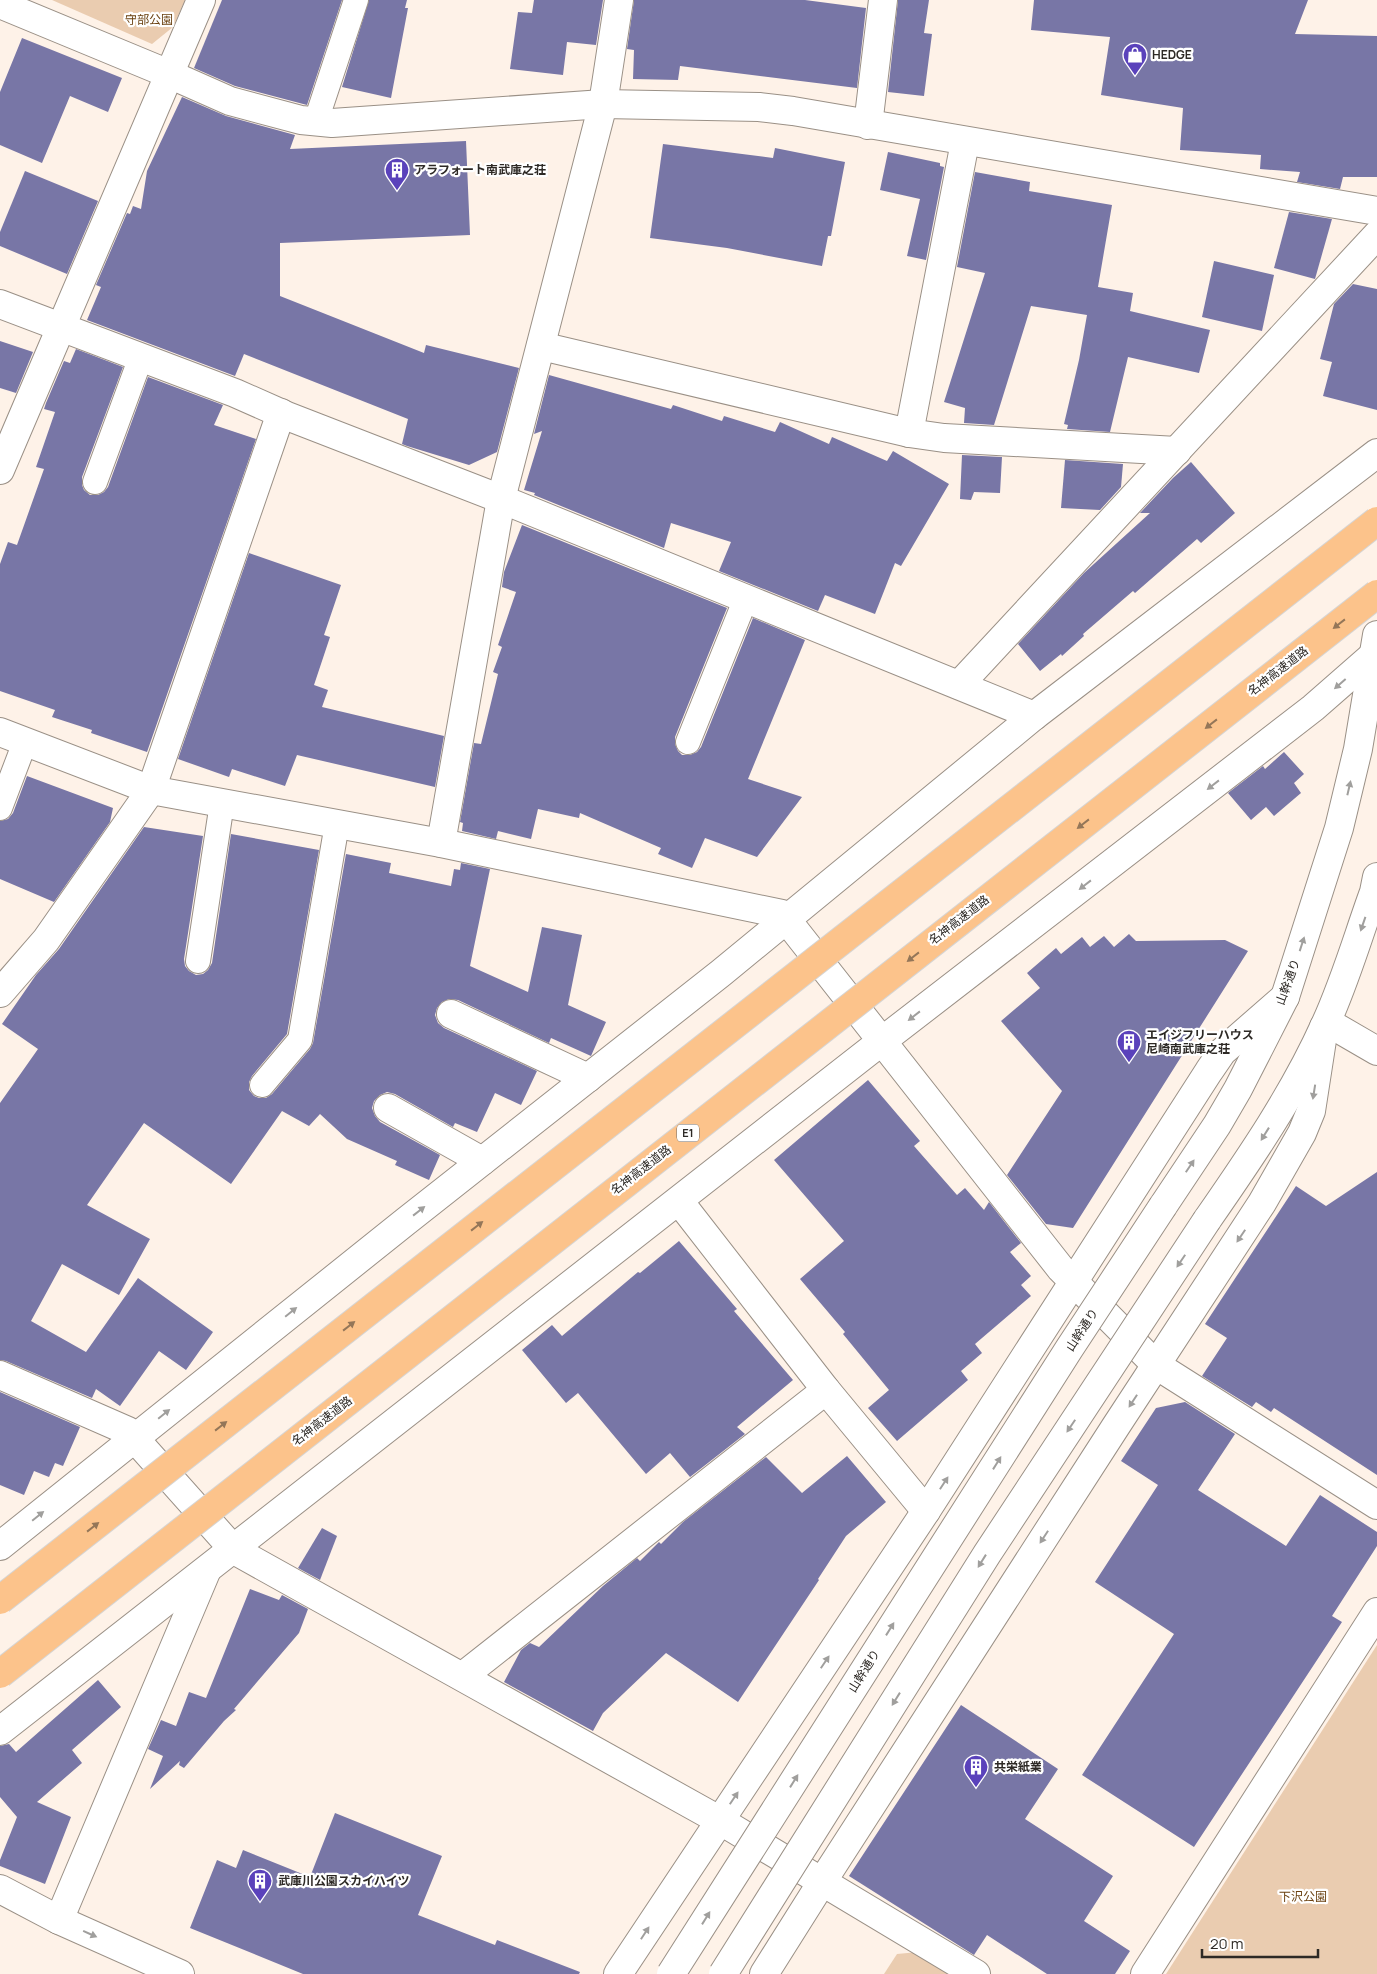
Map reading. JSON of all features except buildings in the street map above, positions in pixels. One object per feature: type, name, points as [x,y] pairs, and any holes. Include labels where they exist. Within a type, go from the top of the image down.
[{"type":"highway","points":[[0,1600],[1377,521]]},
{"type":"highway","name":"名神高速道路","points":[[0,1674],[1377,594]]},
{"type":"street","points":[[0,470],[201,0]]},
{"type":"street","points":[[441,843],[501,499],[603,104],[620,0]]},
{"type":"street","points":[[868,125],[883,0]]},
{"type":"street","points":[[0,4],[230,101],[275,114],[316,121],[332,123],[603,104],[759,107],[1377,211]]},
{"type":"street","points":[[909,433],[965,142]]},
{"type":"street","points":[[959,685],[1377,235]]},
{"type":"street","points":[[0,304],[235,393],[1034,716]]},
{"type":"street","points":[[541,346],[909,433],[944,438],[1177,451]]},
{"type":"street","points":[[0,993],[46,940],[152,790],[281,413]]},
{"type":"street","points":[[0,1546],[588,1078],[1034,716],[1377,452]]},
{"type":"street","points":[[0,1731],[234,1550],[882,1041],[1313,708],[1376,647]]},
{"type":"street","name":"山幹通り","points":[[671,1974],[1064,1357],[1217,1125],[1238,1088],[1285,997],[1339,828],[1358,749],[1376,647]]},
{"type":"street","points":[[0,732],[152,790],[441,843],[782,914],[1061,1269],[1156,1365],[1377,1505]]},
{"type":"street","points":[[723,1974],[987,1554],[1251,1156],[1293,1087],[1325,1024],[1374,892],[1377,877]]},
{"type":"street","points":[[618,1974],[926,1511],[1222,1052],[1285,997]]},
{"type":"street","points":[[451,1014],[588,1078]]},
{"type":"street","points":[[1325,1024],[1377,1051]]},
{"type":"street","points":[[764,1974],[1262,1203],[1302,1133],[1311,1111],[1325,1024]]},
{"type":"street","points":[[388,1108],[482,1161]]},
{"type":"street","points":[[679,1201],[826,1390],[926,1511]]},
{"type":"street","points":[[0,1375],[128,1432],[234,1550],[464,1676],[719,1820],[976,1974]]},
{"type":"street","points":[[464,1676],[826,1390]]},
{"type":"street","points":[[59,1920],[207,1570]]},
{"type":"street","points":[[1144,1974],[1377,1612]]},
{"type":"street","points":[[0,1889],[59,1920],[180,1974]]},
{"type":"lane","points":[[316,121],[356,0]]},
{"type":"lane","points":[[95,482],[141,357]]},
{"type":"lane","points":[[688,742],[746,598]]},
{"type":"lane","points":[[0,808],[26,742]]},
{"type":"lane","points":[[198,961],[222,803]]},
{"type":"lane","points":[[262,1085],[300,1040],[337,824]]},
{"type":"green space","name":"守部公園","points":[[52,0],[185,0],[173,27],[152,44]]},
{"type":"green space","name":"下沢公園","points":[[1377,1645],[1377,1974],[1166,1974]]},
{"type":"green space","points":[[918,1952],[953,1974],[884,1974],[897,1954]]},
{"type":"place","name":"HEDGE","points":[[1135,76]]},
{"type":"place","name":"アラフォート南武庫之荘","points":[[397,191]]},
{"type":"place","name":"エイジフリーハウス 尼崎南武庫之荘","points":[[1129,1063]]},
{"type":"place","name":"共栄紙業","points":[[976,1788]]},
{"type":"place","name":"武庫川公園スカイハイツ","points":[[260,1902]]}]
